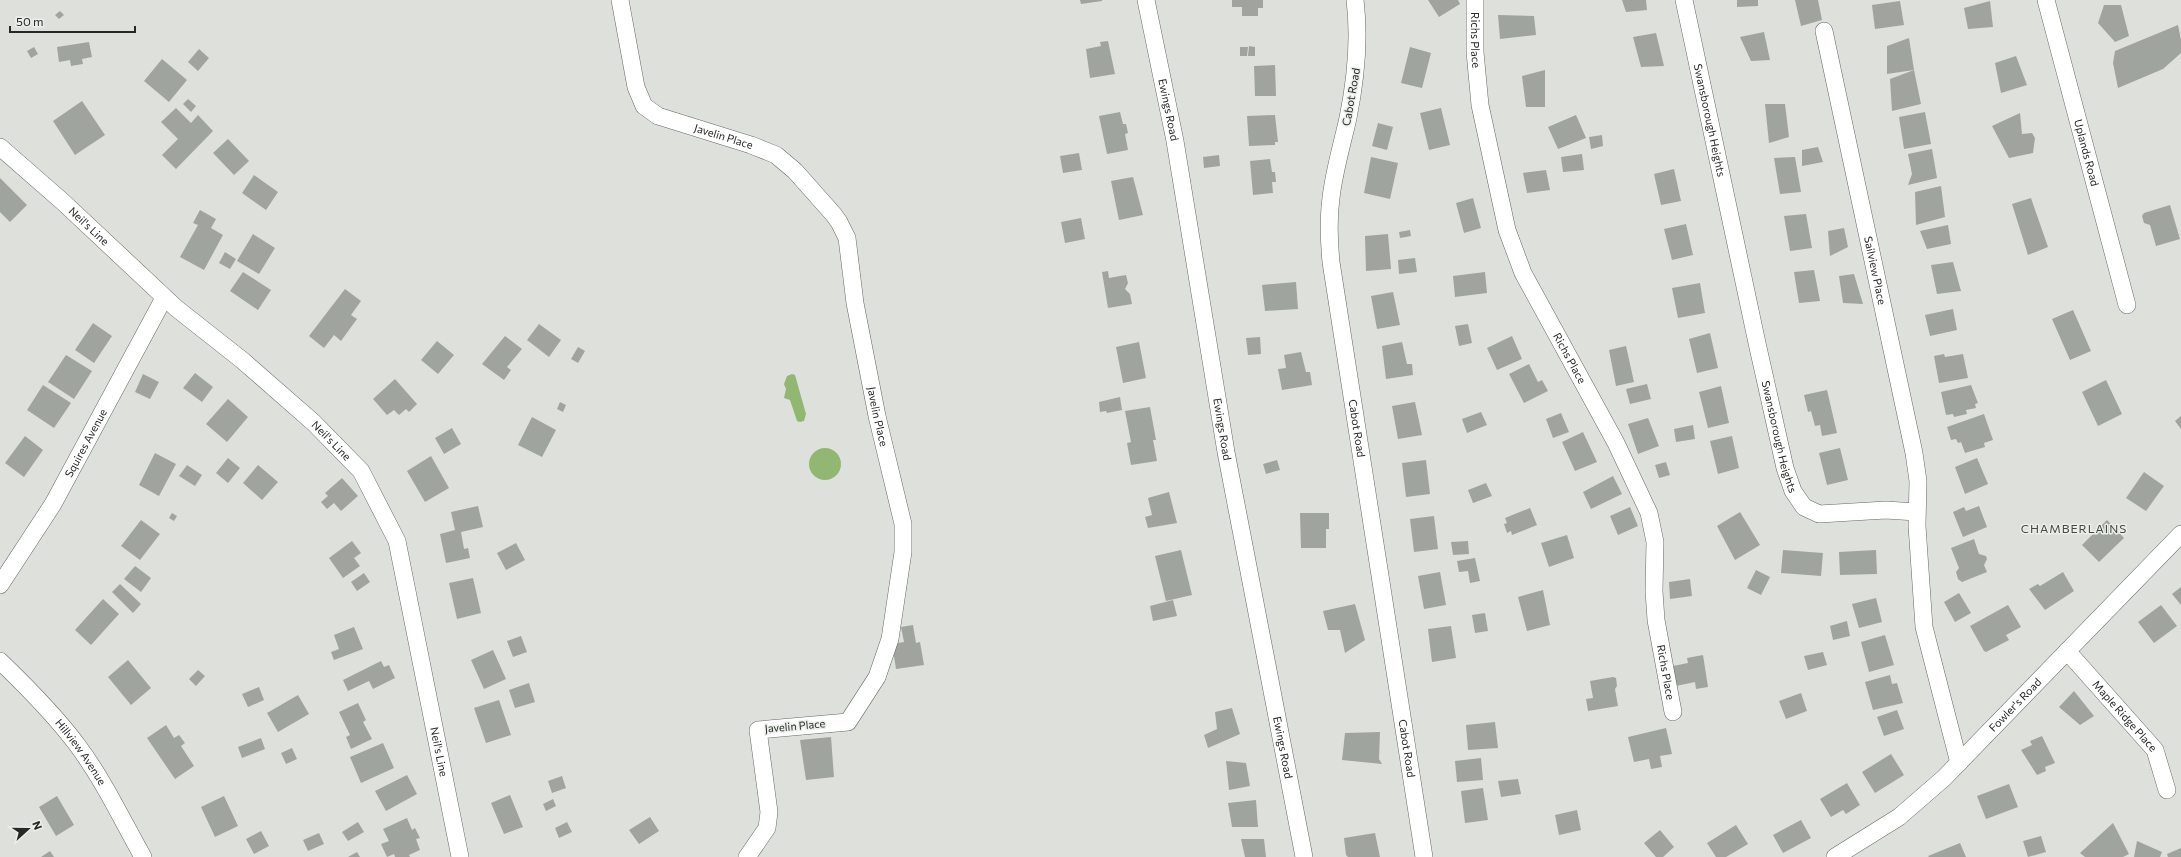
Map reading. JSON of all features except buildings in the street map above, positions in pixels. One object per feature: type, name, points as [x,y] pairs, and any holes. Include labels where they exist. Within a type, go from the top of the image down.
[{"type":"street","name":"Javelin Place","points":[[620,0],[632,72],[636,87],[644,106],[650,112],[669,120],[751,145],[776,155],[795,171],[839,222],[849,248],[854,303],[877,416],[903,524],[903,552],[890,639],[877,677],[848,722],[758,730],[769,812],[767,828],[747,857]]},
{"type":"street","name":"Ewings Road","points":[[1146,0],[1175,142],[1226,452],[1304,857]]},
{"type":"street","name":"Cabot Road","points":[[1355,0],[1358,31],[1357,58],[1351,103],[1331,198],[1329,230],[1331,262],[1424,857]]},
{"type":"street","name":"Richs Place","points":[[1475,0],[1475,52],[1480,105],[1507,230],[1523,273],[1622,455],[1649,513],[1655,542],[1654,591],[1656,620],[1673,712]]},
{"type":"street","name":"Swansborough Heights","points":[[1684,0],[1785,468],[1793,490],[1804,507],[1820,514],[1886,510],[1916,512]]},
{"type":"street","name":"Uplands Road","points":[[2046,0],[2127,305]]},
{"type":"street","name":"Sailview Place","points":[[1824,31],[1913,447],[1918,481],[1916,512]]},
{"type":"street","name":"Neil's Line","points":[[0,147],[63,202],[164,298],[242,360],[314,423],[361,471],[397,541],[460,857]]},
{"type":"street","name":"Squires Avenue","points":[[0,585],[53,504],[164,298]]},
{"type":"street","points":[[1916,512],[1924,627],[1959,763]]},
{"type":"street","name":"Fowler's Road","points":[[1835,857],[1899,817],[1930,792],[2181,534]]},
{"type":"street","name":"Maple Ridge Place","points":[[2067,651],[2156,750],[2167,790]]},
{"type":"street","name":"Hillview Avenue","points":[[0,661],[44,704],[78,747],[102,784],[142,857]]},
{"type":"shaded area","points":[[792,374],[795,375],[806,414],[804,421],[800,422],[797,421],[790,400],[784,398],[786,389],[784,384],[787,376]]},
{"type":"shaded area","points":[[822,448],[828,448],[838,455],[841,464],[840,470],[834,477],[828,480],[822,480],[812,473],[809,467],[809,461],[816,451]]},
{"type":"district","name":"CHAMBERLAINS","points":[[2074,529]]}]
